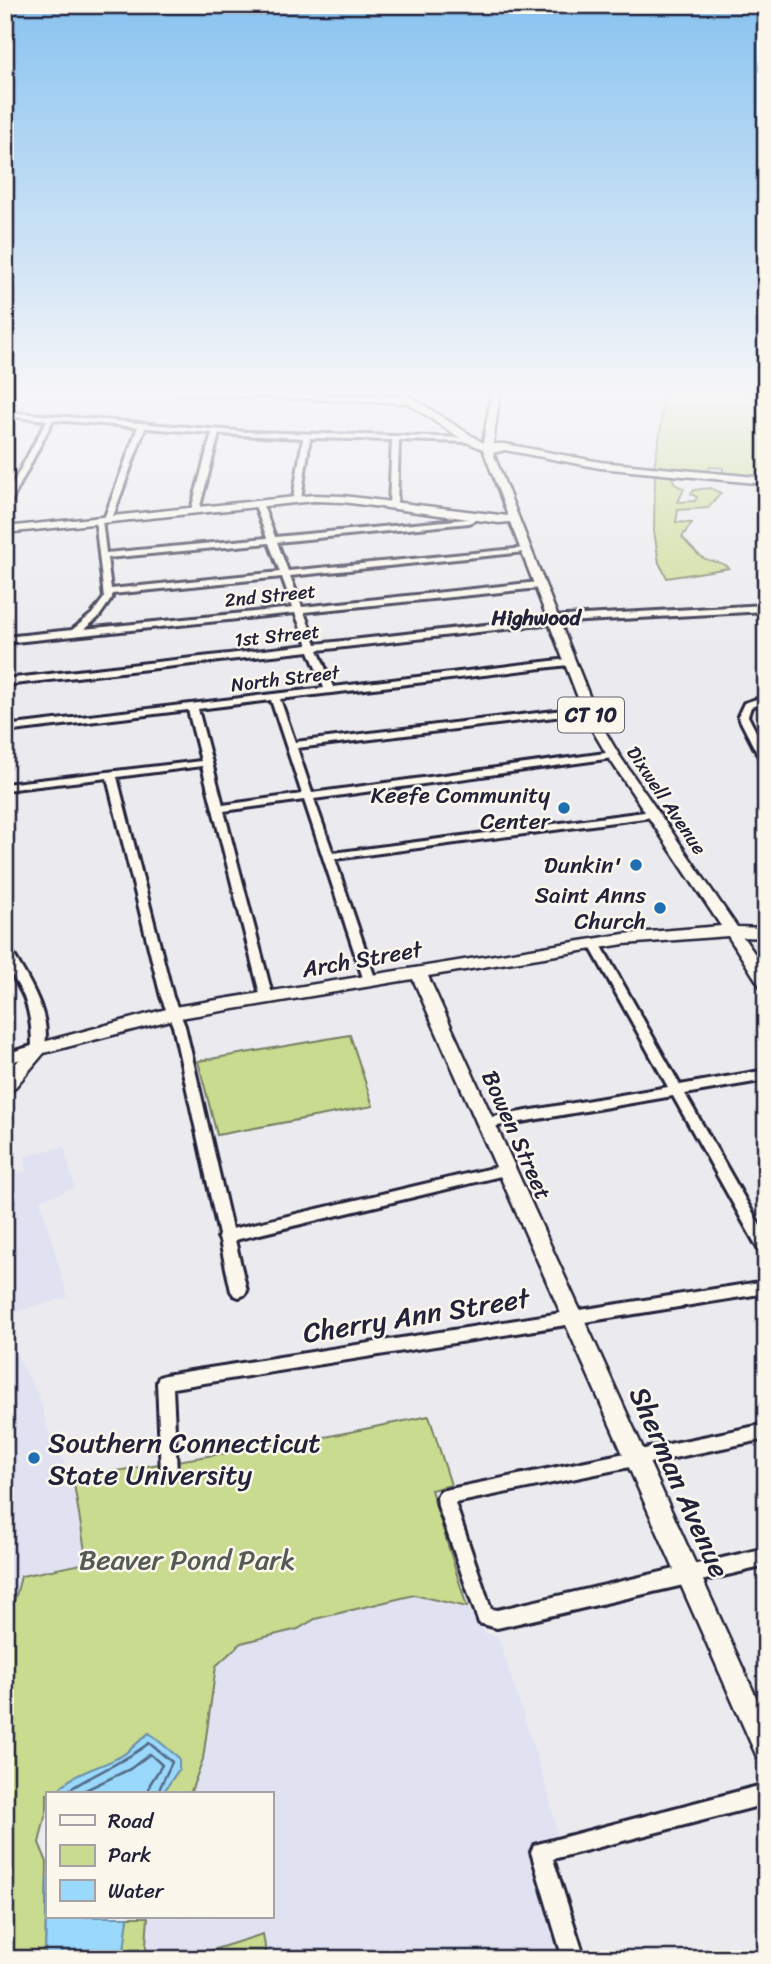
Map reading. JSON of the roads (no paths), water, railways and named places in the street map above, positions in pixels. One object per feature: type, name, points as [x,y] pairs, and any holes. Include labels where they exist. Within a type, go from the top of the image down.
[{"type":"main road","name":"Dixwell Avenue","points":[[499,483],[588,709],[613,755],[766,982]]},
{"type":"main road","points":[[5,530],[297,499],[337,498],[477,517],[514,519]]},
{"type":"main road","name":"Arch Street","points":[[38,1049],[173,1013],[594,943],[688,932],[732,932]]},
{"type":"main road","points":[[732,932],[766,933]]},
{"type":"main road","name":"Bowen Street","points":[[418,972],[573,1317]]},
{"type":"main road","points":[[5,1088],[38,1049]]},
{"type":"main road","name":"Sherman Avenue","points":[[573,1317],[766,1748]]},
{"type":"street","points":[[5,506],[17,483]]},
{"type":"street","points":[[74,633],[104,606],[109,592],[103,556],[103,520],[118,483]]},
{"type":"street","points":[[195,510],[202,483]]},
{"type":"street","points":[[297,499],[300,483]]},
{"type":"street","points":[[393,505],[394,483]]},
{"type":"street","points":[[258,503],[330,690]]},
{"type":"street","points":[[103,556],[470,521],[477,517]]},
{"type":"street","points":[[109,592],[525,550]]},
{"type":"street","name":"2nd Street","points":[[5,640],[539,585]]},
{"type":"street","name":"1st Street","points":[[5,682],[552,621],[766,608]]},
{"type":"street","points":[[95,616],[102,630]]},
{"type":"street","name":"North Street","points":[[5,729],[568,662]]},
{"type":"street","points":[[275,697],[370,981]]},
{"type":"street","points":[[766,698],[747,705],[743,716],[766,761]]},
{"type":"street","points":[[192,706],[267,999]]},
{"type":"street","points":[[290,746],[588,709]]},
{"type":"street","points":[[218,809],[613,755]]},
{"type":"street","points":[[5,787],[206,763]]},
{"type":"street","points":[[111,775],[173,1013],[239,1291]]},
{"type":"street","points":[[328,857],[652,814]]},
{"type":"street","points":[[594,943],[766,1250]]},
{"type":"street","points":[[5,950],[35,1006],[40,1026],[38,1049]]},
{"type":"street","name":"Arch Street","points":[[5,1059],[38,1049]]},
{"type":"street","points":[[485,1124],[766,1075]]},
{"type":"street","points":[[225,1237],[505,1170]]},
{"type":"street","name":"Cherry Ann Street","points":[[169,1473],[165,1382],[766,1287]]},
{"type":"street","points":[[766,1430],[446,1497],[485,1617],[497,1619],[766,1557]]},
{"type":"street","points":[[574,1959],[541,1852],[766,1794]]},
{"type":"water","points":[[149,1733],[179,1758],[179,1769],[163,1792],[57,1792],[78,1775],[123,1755]]},
{"type":"water","points":[[46,1918],[128,1918],[123,1959],[45,1959]]},
{"type":"place","name":"Keefe Community Center","points":[[564,808]]},
{"type":"place","name":"Dunkin'","points":[[636,865]]},
{"type":"place","name":"Saint Anns Church","points":[[660,908]]},
{"type":"place","name":"Southern Connecticut State University","points":[[34,1458]]},
{"type":"district","name":"Highwood","points":[[536,618]]},
{"type":"park label","name":"Beaver Pond Park","points":[[187,1559]]}]
